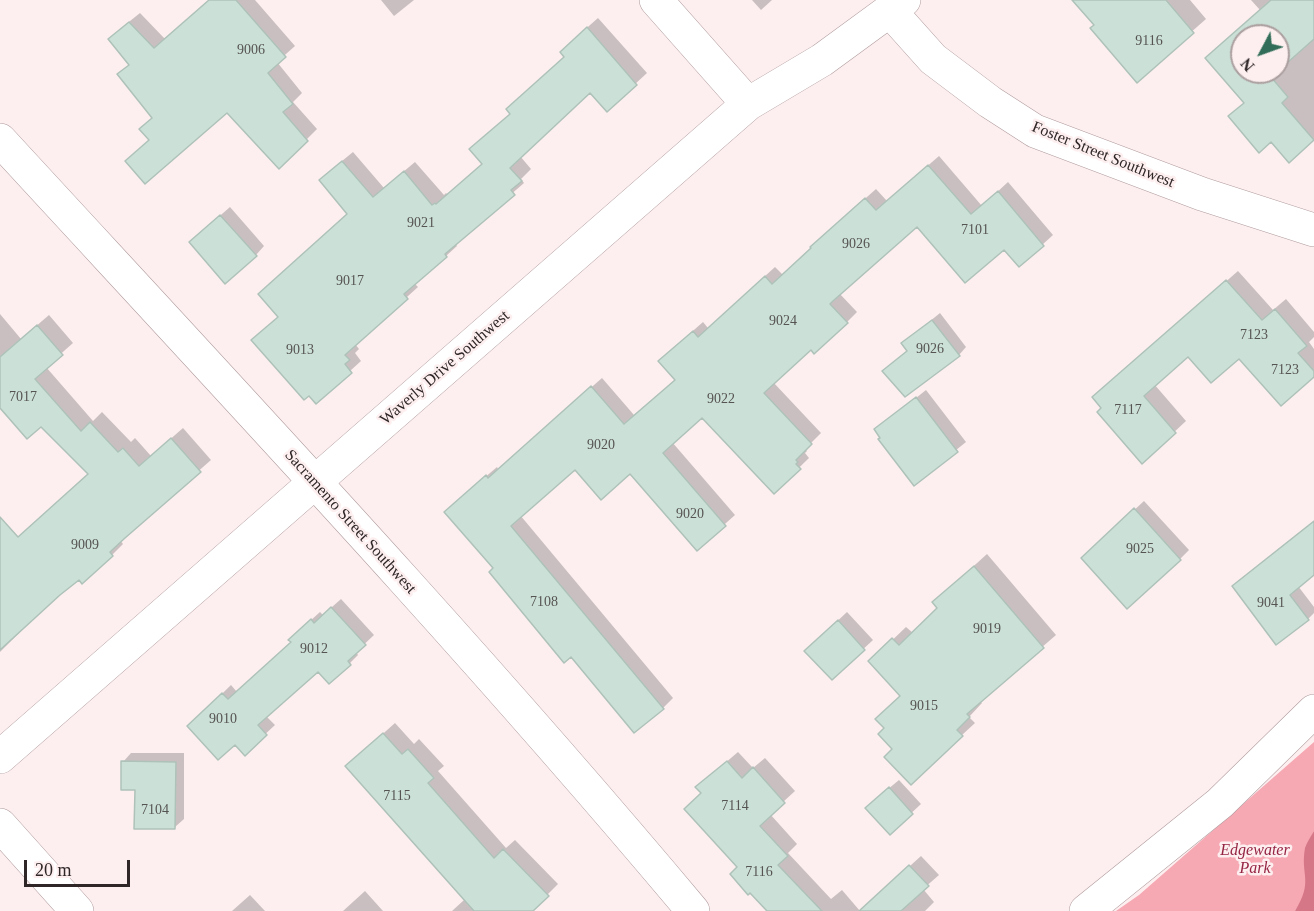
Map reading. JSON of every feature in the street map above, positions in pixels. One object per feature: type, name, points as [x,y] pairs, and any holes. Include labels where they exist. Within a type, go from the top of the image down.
[{"type":"street","points":[[656,0],[748,104]]},
{"type":"street","name":"Waverly Drive Southwest","points":[[0,757],[748,104],[822,60],[897,6]]},
{"type":"street","name":"Foster Street Southwest","points":[[897,6],[933,59],[990,102],[1035,131],[1202,194],[1314,230]]},
{"type":"street","name":"Sacramento Street Southwest","points":[[0,140],[315,482],[604,805],[693,911]]},
{"type":"street","points":[[1086,911],[1220,803],[1314,711]]},
{"type":"street","points":[[0,825],[77,911]]},
{"type":"green space","name":"Edgewater Park","points":[[1314,742],[1314,831],[1305,851],[1311,883],[1306,896],[1295,911],[1116,911],[1139,895]]},
{"type":"shaded area","points":[[1314,831],[1314,911],[1295,911],[1304,892],[1305,848]]},
{"type":"building","points":[[209,0],[236,0],[286,57],[268,73],[293,104],[283,112],[308,141],[279,169],[227,113],[145,184],[125,161],[149,140],[139,129],[152,118],[117,74],[129,65],[108,39],[129,22],[154,48]]},
{"type":"building","points":[[1072,0],[1166,0],[1194,33],[1137,83],[1090,28],[1094,25]]},
{"type":"building","points":[[1271,0],[1314,0],[1314,39],[1290,60],[1290,24],[1244,24]]},
{"type":"building","points":[[587,27],[637,85],[607,112],[590,93],[510,168],[522,181],[511,190],[515,195],[445,254],[447,257],[404,294],[408,299],[345,355],[350,360],[345,364],[352,373],[316,404],[309,396],[304,400],[251,340],[278,317],[258,294],[347,214],[319,180],[342,161],[373,197],[404,171],[432,205],[436,204],[482,164],[469,149],[510,114],[506,109],[564,57],[560,52]]},
{"type":"building","points":[[1230,36],[1230,84],[1277,84],[1288,97],[1282,103],[1314,140],[1289,163],[1271,142],[1259,153],[1228,116],[1244,103],[1205,58]]},
{"type":"building","points":[[928,165],[971,214],[998,191],[1044,246],[1019,267],[1004,250],[965,283],[917,227],[833,301],[830,304],[848,323],[814,354],[811,350],[764,393],[812,444],[796,460],[798,462],[796,464],[801,469],[774,494],[702,418],[663,453],[726,526],[697,551],[630,474],[601,500],[575,470],[511,526],[664,709],[634,733],[571,657],[564,663],[489,572],[493,568],[444,512],[486,475],[488,478],[591,386],[624,424],[675,380],[658,361],[693,331],[698,337],[765,276],[772,284],[865,198],[876,210]]},
{"type":"building","points":[[220,215],[257,256],[225,284],[189,242]]},
{"type":"building","points":[[1226,280],[1262,320],[1275,309],[1307,346],[1298,353],[1314,371],[1314,377],[1281,406],[1239,359],[1211,383],[1188,357],[1144,396],[1176,433],[1142,464],[1097,412],[1101,408],[1092,397]]},
{"type":"building","points":[[932,320],[960,356],[905,397],[882,371],[907,351],[901,343]]},
{"type":"building","points":[[37,325],[63,355],[35,379],[81,431],[90,422],[118,452],[123,448],[139,466],[171,438],[201,472],[110,552],[113,556],[82,584],[79,580],[60,595],[0,650],[0,517],[18,537],[88,474],[41,427],[27,439],[0,408],[0,357]]},
{"type":"building","points":[[916,397],[958,452],[914,486],[878,439],[880,438],[874,429]]},
{"type":"building","points":[[1134,508],[1181,560],[1127,609],[1081,558]]},
{"type":"building","points":[[1314,521],[1314,575],[1290,595],[1309,620],[1276,645],[1232,586]]},
{"type":"building","points":[[974,566],[1044,648],[967,714],[970,717],[957,730],[963,736],[911,785],[884,757],[892,749],[878,734],[884,728],[875,719],[900,696],[868,661],[892,638],[899,645],[937,608],[932,602]]},
{"type":"building","points":[[331,607],[366,645],[348,661],[351,665],[329,684],[318,672],[258,725],[267,735],[245,756],[235,745],[218,760],[187,726],[222,693],[228,699],[291,642],[288,640],[311,619],[314,623]]},
{"type":"building","points":[[838,620],[865,650],[832,680],[804,651]]},
{"type":"building","points":[[383,733],[402,754],[408,749],[434,778],[428,783],[494,858],[503,849],[549,896],[533,911],[474,911],[345,766]]},
{"type":"building","points":[[121,761],[176,762],[175,829],[134,829],[135,790],[121,790]]},
{"type":"building","points":[[727,761],[742,778],[753,767],[785,803],[760,826],[788,856],[778,865],[822,911],[767,911],[750,893],[748,895],[730,874],[737,867],[684,809],[701,793],[695,787]]},
{"type":"building","points":[[889,787],[913,814],[890,835],[865,808]]},
{"type":"building","points":[[909,865],[929,886],[901,911],[859,911]]}]
